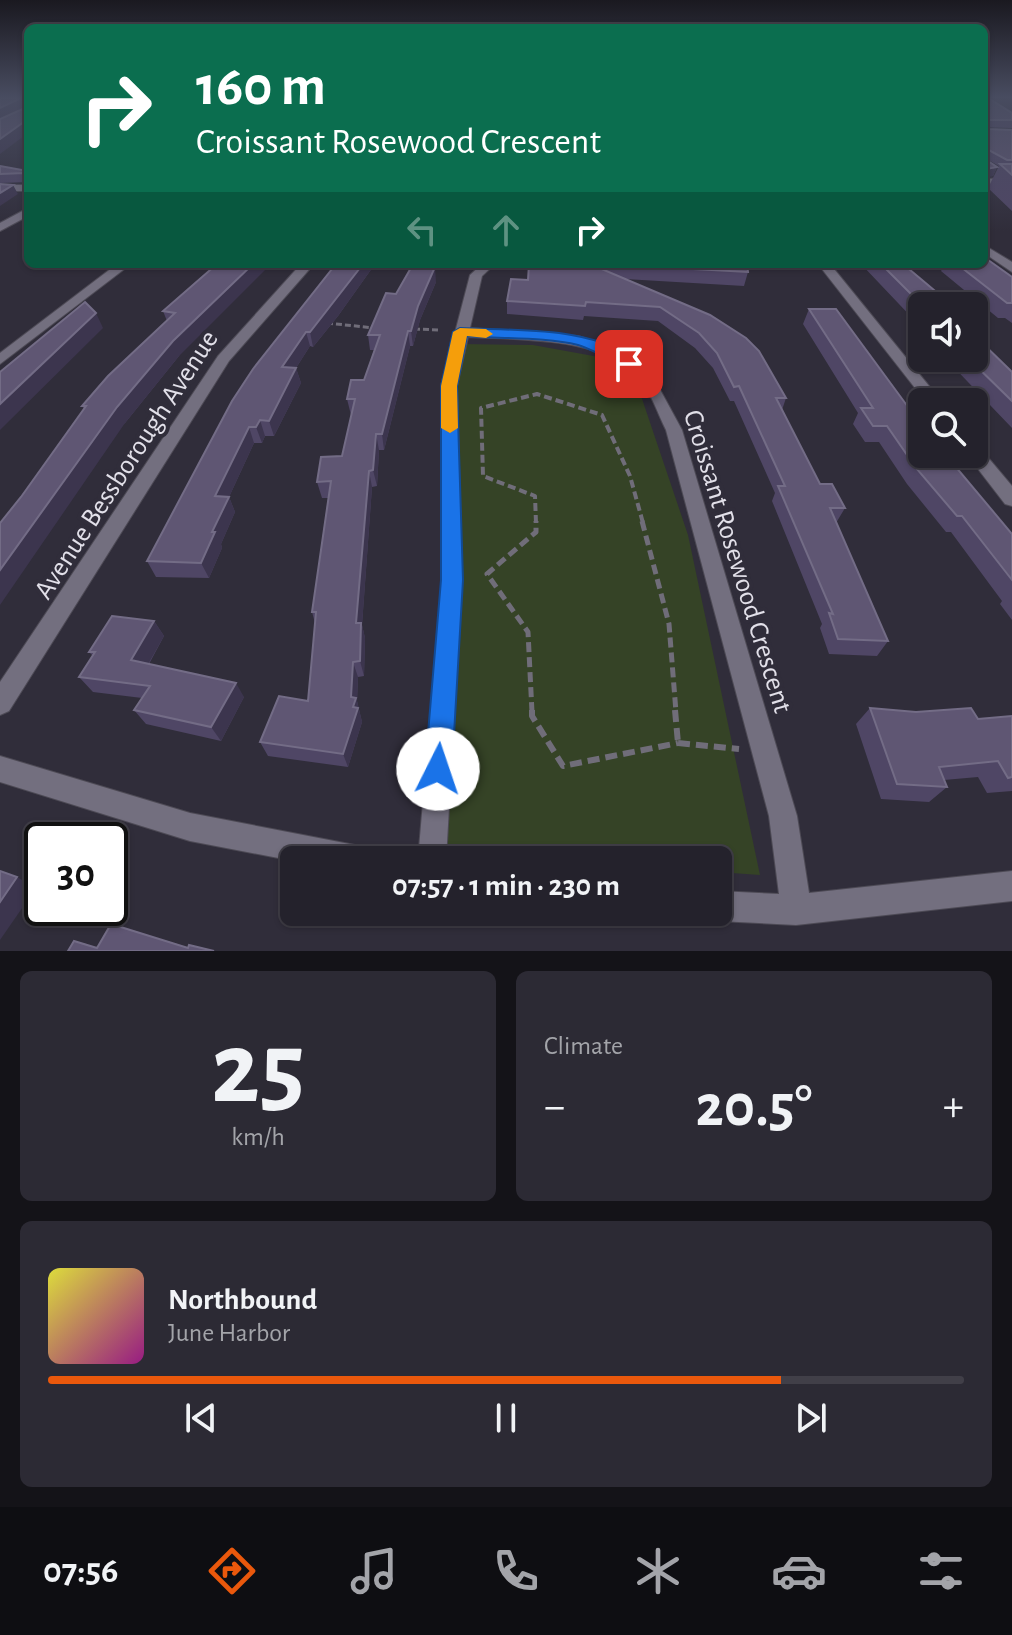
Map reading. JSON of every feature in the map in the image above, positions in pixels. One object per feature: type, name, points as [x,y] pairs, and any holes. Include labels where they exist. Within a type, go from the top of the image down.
[{"type":"street","points":[[991,168],[1012,181]]},
{"type":"street","points":[[988,182],[1012,181]]},
{"type":"street","points":[[0,188],[24,188]]},
{"type":"street","points":[[0,228],[24,213]]},
{"type":"street","points":[[988,251],[1012,268]]},
{"type":"street","points":[[0,360],[120,268]]},
{"type":"street","name":"Avenue Bessborough Avenue","points":[[0,703],[223,359],[304,268]]},
{"type":"street","points":[[433,846],[452,580],[450,331],[476,275],[484,268]]},
{"type":"street","points":[[827,268],[923,388]]},
{"type":"street","name":"Croissant Rosewood Crescent","points":[[450,331],[578,340],[612,352],[646,376],[674,430],[783,816],[796,910]]},
{"type":"street","points":[[987,468],[1012,499]]},
{"type":"street","points":[[0,769],[190,827],[288,846]]},
{"type":"street","points":[[732,907],[796,910],[1012,886]]},
{"type":"path","points":[[316,322],[387,328]]},
{"type":"path","points":[[413,329],[450,331]]},
{"type":"path","points":[[678,743],[669,624],[630,476],[602,415],[537,394],[481,408],[483,476],[535,496],[536,532],[487,574],[528,632],[532,716],[563,766],[678,743],[765,752]]},
{"type":"green space","points":[[459,344],[533,345],[599,357],[636,381],[688,535],[760,875],[732,873],[732,846],[438,846]]},
{"type":"building","points":[[988,142],[1012,142],[1012,160],[988,150]]},
{"type":"building","points":[[1000,164],[1012,164],[1012,175]]},
{"type":"building","points":[[0,166],[24,170],[24,173],[0,174]]},
{"type":"building","points":[[0,184],[13,185],[0,193]]},
{"type":"building","points":[[988,260],[1012,277],[1012,303],[1007,303],[962,268],[988,268]]},
{"type":"building","points":[[212,268],[249,268],[173,341],[117,407],[0,570],[0,523],[86,406],[82,406],[108,376],[175,313],[163,311]]},
{"type":"building","points":[[333,268],[360,268],[310,332],[306,332],[282,367],[296,368],[269,421],[260,420],[256,427],[249,427],[215,496],[229,497],[201,563],[147,561],[232,401],[253,369]]},
{"type":"building","points":[[411,268],[435,268],[411,331],[408,331],[382,434],[376,434],[373,470],[369,471],[356,623],[361,623],[360,661],[353,662],[351,697],[356,698],[353,707],[358,708],[343,754],[260,742],[279,696],[308,701],[316,612],[312,612],[331,481],[317,482],[321,457],[342,456],[355,399],[347,399],[351,380],[364,380],[380,335],[368,335],[386,293],[396,294]]},
{"type":"building","points":[[529,268],[599,268],[710,315],[746,338],[759,351],[786,398],[776,398],[820,484],[832,484],[845,508],[830,508],[888,641],[838,639],[829,613],[833,614],[778,486],[785,486],[739,386],[734,387],[717,353],[699,333],[660,307],[507,301],[511,279],[528,280]]},
{"type":"building","points":[[674,268],[748,268],[748,272]]},
{"type":"building","points":[[885,268],[908,268],[936,292],[909,292]]},
{"type":"building","points":[[85,302],[96,313],[0,404],[0,372]]},
{"type":"building","points":[[809,309],[836,309],[908,407],[908,456],[887,426],[873,426],[861,408],[873,408]]},
{"type":"building","points":[[988,349],[1012,372],[1012,401],[982,372],[988,372]]},
{"type":"building","points":[[916,468],[957,468],[1012,534],[1012,580],[962,516],[957,516]]},
{"type":"building","points":[[112,616],[154,621],[131,660],[236,683],[211,727],[134,710],[150,686],[79,677],[95,652],[89,652]]},
{"type":"building","points":[[870,708],[916,712],[971,708],[978,719],[1012,716],[1012,777],[1008,778],[998,761],[939,767],[947,787],[897,784]]},
{"type":"building","points":[[0,871],[17,877],[0,902]]},
{"type":"building","points":[[110,926],[117,926],[188,948],[189,945],[214,951],[68,951],[74,941],[97,948]]},
{"type":"slow traffic","points":[[450,428],[449,386],[460,332],[486,334]]},
{"type":"route","points":[[438,769],[452,580],[449,386],[460,332],[578,340],[612,352],[629,364]]}]
